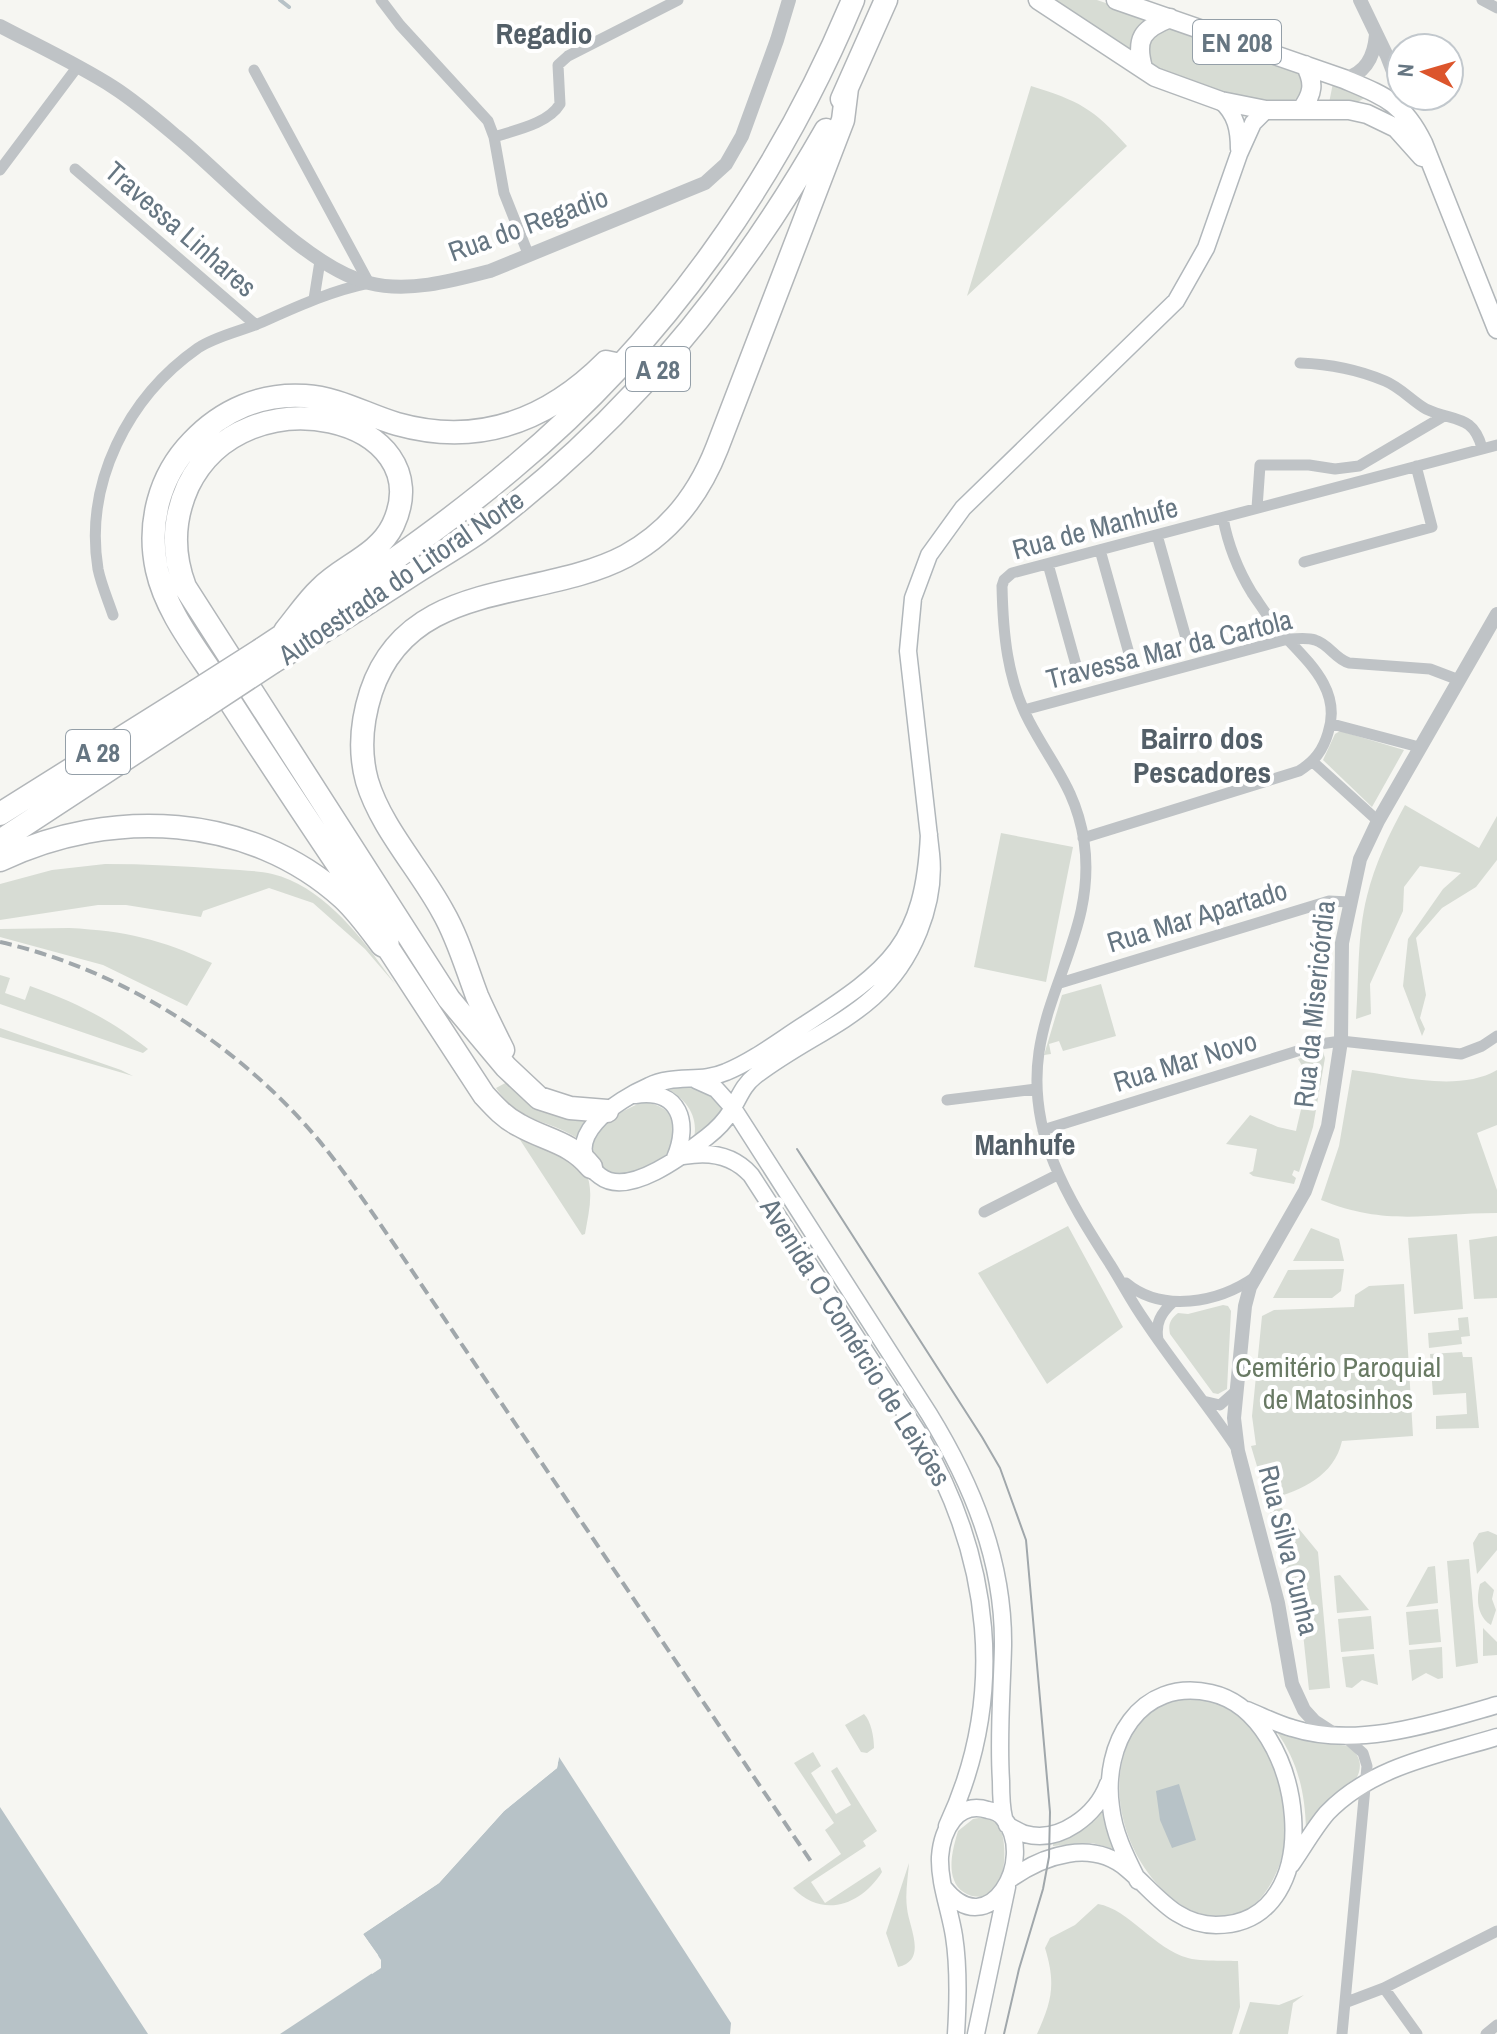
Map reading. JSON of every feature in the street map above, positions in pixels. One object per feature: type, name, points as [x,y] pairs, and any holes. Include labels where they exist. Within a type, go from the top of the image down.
[{"type":"highway","name":"Autoestrada do Litoral Norte","points":[[268,655],[285,631],[359,584],[516,467],[620,365],[655,326],[713,253],[763,178],[816,82],[853,0]]},
{"type":"highway","name":"Autoestrada do Litoral Norte","points":[[0,814],[477,533],[544,479],[612,417],[673,352],[739,269],[804,168],[847,88],[886,0]]},
{"type":"highway","points":[[506,1067],[503,1050],[449,923],[368,784],[362,735],[374,683],[384,662],[402,640],[436,614],[458,604],[610,563],[650,541],[688,504],[717,448],[843,120],[847,88]]},
{"type":"highway","points":[[591,1167],[576,1150],[519,1125],[484,1095],[388,948],[387,938],[252,737],[166,598],[157,570],[154,519],[161,492],[177,461],[202,431],[227,413],[255,402],[280,396],[315,397],[346,404],[409,427],[441,431],[471,430],[528,418],[571,394],[606,362],[620,365]]},
{"type":"highway","points":[[285,631],[320,588],[385,537],[397,511],[399,483],[389,456],[370,437],[346,426],[320,420],[285,419],[256,424],[226,439],[200,466],[181,504],[175,532],[177,561],[192,599],[449,999],[506,1067],[539,1098],[570,1108],[607,1111]]},
{"type":"highway","name":"Autoestrada do Litoral Norte","points":[[0,841],[199,699]]},
{"type":"highway","points":[[0,860],[40,844],[110,828],[158,825],[206,830],[266,849],[304,869],[345,899],[382,945],[388,948]]},
{"type":"main road","name":"EN 208","points":[[1038,0],[1155,77],[1221,101],[1266,110],[1349,110],[1375,117],[1396,128],[1435,175],[1497,329]]},
{"type":"main road","name":"EN 208","points":[[1116,0],[1344,79],[1377,93],[1402,109],[1412,120]]},
{"type":"main road","points":[[1143,68],[1139,48],[1141,38],[1156,23],[1170,18]]},
{"type":"main road","points":[[1301,110],[1311,93],[1312,81],[1305,65]]},
{"type":"main road","points":[[1349,110],[1367,105],[1377,93]]},
{"type":"main road","name":"Avenida O Comércio de Leixões","points":[[1221,101],[1230,109],[1237,125],[1239,154]]},
{"type":"main road","name":"Avenida O Comércio de Leixões","points":[[929,834],[926,876],[915,919],[880,971],[853,993],[731,1070],[708,1078],[666,1080],[627,1097],[593,1124],[585,1151],[591,1167],[605,1179],[626,1183],[649,1175],[716,1129],[752,1078],[868,1004],[893,980],[913,945],[928,904],[933,866],[908,651],[913,598],[929,555],[963,508],[1176,301],[1206,248],[1253,123],[1266,110]]},
{"type":"main road","points":[[1412,120],[1435,175]]},
{"type":"main road","name":"Avenida O Comércio de Leixões","points":[[690,1079],[716,1089],[733,1108],[929,1414],[971,1491],[991,1552],[999,1591],[1003,1642],[999,1746],[1006,1822]]},
{"type":"main road","name":"Avenida O Comércio de Leixões","points":[[741,1091],[741,1116],[747,1131]]},
{"type":"main road","points":[[627,1097],[641,1094],[658,1096],[675,1108],[683,1131],[675,1158]]},
{"type":"main road","name":"Avenida O Comércio de Leixões","points":[[675,1158],[694,1154],[718,1155],[739,1164],[751,1175],[920,1436],[956,1505],[976,1572],[984,1664],[982,1702],[972,1761],[947,1826]]},
{"type":"main road","points":[[956,2034],[956,1961],[941,1850],[947,1826],[962,1811],[972,1808],[993,1811],[1026,1834],[1043,1835],[1072,1826],[1095,1808],[1103,1796],[1121,1735],[1136,1715],[1154,1700],[1169,1693],[1200,1691],[1216,1694],[1295,1730],[1338,1735],[1397,1731],[1497,1705]]},
{"type":"main road","points":[[1245,1709],[1272,1745],[1288,1782],[1294,1823],[1290,1866]]},
{"type":"main road","points":[[944,1888],[952,1898],[975,1907],[989,1904],[1009,1883],[1049,1857],[1095,1854],[1114,1860],[1159,1901],[1187,1919],[1203,1925],[1242,1920],[1265,1906],[1275,1894],[1290,1866],[1327,1814],[1366,1783],[1394,1768],[1497,1737]]},
{"type":"main road","points":[[1110,1778],[1116,1832],[1138,1881]]},
{"type":"main road","points":[[976,2034],[1009,1883],[1014,1845],[1006,1822]]},
{"type":"street","points":[[381,0],[488,121],[504,193],[529,256]]},
{"type":"street","points":[[494,137],[534,123],[558,109],[558,65],[568,56],[678,0]]},
{"type":"street","name":"Rua do Regadio","points":[[0,26],[116,89],[178,137],[320,261],[369,283],[406,286],[457,280],[490,271],[705,183],[726,164],[742,136],[789,0]]},
{"type":"street","points":[[1360,0],[1385,52]]},
{"type":"street","points":[[1482,0],[1497,8]]},
{"type":"street","points":[[1344,79],[1366,66],[1373,54],[1376,35]]},
{"type":"street","points":[[0,170],[78,66]]},
{"type":"street","points":[[113,615],[98,570],[95,537],[101,479],[128,420],[162,380],[200,346],[343,288],[369,283],[254,70]]},
{"type":"street","points":[[1377,93],[1385,74]]},
{"type":"street","points":[[1409,112],[1412,120]]},
{"type":"street","name":"Travessa Linhares","points":[[75,169],[256,325]]},
{"type":"street","points":[[314,299],[320,261]]},
{"type":"street","points":[[1300,363],[1333,366],[1384,380],[1426,409],[1468,423],[1475,428],[1482,448]]},
{"type":"street","points":[[1257,508],[1260,465],[1309,465],[1335,469],[1359,466],[1444,416]]},
{"type":"street","name":"Rua de Manhufe","points":[[1238,1451],[1158,1340],[1073,1205],[1057,1175],[1043,1130],[1036,1089],[1040,1046],[1083,902],[1086,873],[1083,838],[1067,785],[1024,710],[1008,663],[1002,586],[1012,573],[1497,445]]},
{"type":"street","points":[[1304,562],[1432,527],[1416,466]]},
{"type":"street","points":[[1083,838],[1299,771],[1313,762],[1325,743],[1332,724],[1327,690],[1318,673],[1273,623],[1241,574],[1223,518]]},
{"type":"street","points":[[1157,535],[1186,638]]},
{"type":"street","points":[[1100,550],[1130,657]]},
{"type":"street","points":[[1048,564],[1076,665]]},
{"type":"street","name":"Rua da Misericórdia","points":[[1237,1390],[1245,1306],[1250,1287],[1305,1191],[1328,1126],[1341,1041],[1342,943],[1360,859],[1419,747],[1497,614]]},
{"type":"street","name":"Travessa Mar da Cartola","points":[[1024,710],[1288,639],[1321,642],[1341,661],[1349,663],[1430,669],[1459,680]]},
{"type":"street","points":[[1332,724],[1419,747]]},
{"type":"street","points":[[1313,762],[1378,821]]},
{"type":"street","name":"Rua Mar Apartado","points":[[1060,983],[1329,901],[1349,902]]},
{"type":"street","name":"Rua Mar Novo","points":[[1043,1130],[1320,1044],[1341,1041],[1461,1054],[1497,1036]]},
{"type":"street","points":[[947,1100],[1036,1089]]},
{"type":"street","points":[[984,1212],[1057,1175]]},
{"type":"street","points":[[1117,1274],[1141,1294],[1173,1302],[1193,1301],[1224,1293],[1257,1276]]},
{"type":"street","points":[[1158,1340],[1160,1315],[1173,1302]]},
{"type":"street","points":[[1202,1401],[1220,1405],[1237,1390]]},
{"type":"street","name":"Rua Silva Cunha","points":[[1237,1390],[1234,1418],[1238,1451],[1278,1603],[1292,1684],[1304,1710],[1314,1721],[1338,1735]]},
{"type":"street","name":"Rua Silva Cunha","points":[[1288,1662],[1295,1730]]},
{"type":"street","points":[[1338,1735],[1356,1744],[1367,1766],[1342,2034]]},
{"type":"street","points":[[1347,2002],[1384,1988],[1497,1931]]},
{"type":"street","points":[[1384,1988],[1417,2034]]},
{"type":"street","points":[[1486,2034],[1497,2025]]},
{"type":"green space","points":[[1055,0],[1097,0],[1152,19],[1134,52]]},
{"type":"green space","points":[[1162,29],[1178,30],[1299,69],[1304,84],[1301,94],[1299,98],[1285,102],[1249,100],[1157,70],[1150,60],[1149,48]]},
{"type":"green space","points":[[1333,83],[1368,96],[1356,103],[1329,103]]},
{"type":"green space","points":[[1031,86],[1084,107],[1127,146],[967,296]]},
{"type":"green space","points":[[1340,731],[1404,750],[1372,807],[1323,760],[1335,734]]},
{"type":"green space","points":[[1405,805],[1479,848],[1497,816],[1497,860],[1476,887],[1442,908],[1416,938],[1426,995],[1420,1018],[1425,1029],[1422,1036],[1403,986],[1408,939],[1443,889],[1461,873],[1420,866],[1404,887],[1403,911],[1370,984],[1371,1014],[1356,1019],[1360,942],[1367,896],[1383,849]]},
{"type":"green space","points":[[1001,833],[1073,847],[1046,982],[974,967]]},
{"type":"green space","points":[[105,864],[249,871],[274,874],[290,880],[336,911],[395,984],[365,949],[313,903],[269,888],[203,911],[201,917],[126,905],[98,905],[0,920],[0,884],[52,870]]},
{"type":"green space","points":[[69,928],[142,938],[212,963],[187,1006],[103,965],[0,937],[0,929]]},
{"type":"green space","points":[[0,975],[10,978],[5,993],[25,1000],[30,986],[47,992],[105,1020],[148,1049],[143,1053],[0,1004]]},
{"type":"green space","points":[[1101,984],[1116,1036],[1063,1051],[1059,1041],[1049,1044],[1051,1054],[1044,1055],[1062,995]]},
{"type":"green space","points":[[0,1028],[121,1070],[133,1076],[0,1037]]},
{"type":"green space","points":[[1323,1052],[1325,1058],[1313,1127],[1299,1172],[1294,1170],[1292,1175],[1296,1178],[1294,1184],[1253,1176],[1249,1173],[1253,1171],[1257,1149],[1226,1144],[1250,1115],[1296,1131],[1305,1084],[1298,1059]]},
{"type":"green space","points":[[1352,1070],[1446,1081],[1481,1077],[1497,1070],[1497,1125],[1477,1133],[1497,1190],[1497,1213],[1388,1216],[1321,1200],[1339,1146]]},
{"type":"green space","points":[[511,1080],[589,1117],[580,1140],[515,1109],[496,1088]]},
{"type":"green space","points":[[692,1086],[705,1090],[727,1109],[694,1138],[694,1121],[688,1107],[664,1087]]},
{"type":"green space","points":[[642,1102],[665,1110],[674,1121],[676,1137],[670,1151],[640,1171],[624,1176],[600,1168],[594,1155],[596,1134],[610,1119]]},
{"type":"green space","points":[[513,1129],[584,1168],[590,1192],[585,1234],[582,1235]]},
{"type":"green space","points":[[1068,1226],[1123,1327],[1047,1384],[978,1273]]},
{"type":"green space","points":[[1311,1228],[1339,1239],[1344,1261],[1293,1261]]},
{"type":"green space","points":[[1457,1234],[1463,1309],[1414,1314],[1408,1238]]},
{"type":"green space","points":[[1497,1236],[1497,1298],[1474,1299],[1469,1240]]},
{"type":"green space","points":[[1344,1269],[1341,1291],[1332,1298],[1273,1298],[1288,1270]]},
{"type":"green space","name":"Cemitério Paroquial de Matosinhos","points":[[1404,1284],[1413,1436],[1342,1441],[1332,1464],[1314,1481],[1267,1500],[1251,1446],[1256,1445],[1252,1416],[1262,1316],[1274,1310],[1354,1307],[1355,1295],[1369,1286]]},
{"type":"green space","points":[[1223,1305],[1231,1311],[1227,1389],[1218,1394],[1213,1393],[1170,1334],[1169,1328],[1171,1320],[1178,1313],[1188,1314]]},
{"type":"green space","points":[[1468,1317],[1470,1336],[1461,1337],[1462,1344],[1429,1348],[1428,1333],[1459,1330],[1458,1318]]},
{"type":"green space","points":[[1462,1352],[1463,1357],[1472,1357],[1479,1428],[1436,1429],[1436,1416],[1467,1414],[1466,1393],[1433,1395],[1430,1354]]},
{"type":"green space","points":[[1281,1507],[1318,1552],[1330,1688],[1309,1690],[1302,1624],[1269,1508]]},
{"type":"green space","points":[[1488,1531],[1497,1535],[1497,1550],[1477,1574],[1473,1543],[1479,1533]]},
{"type":"green space","points":[[1469,1559],[1478,1663],[1456,1667],[1447,1561]]},
{"type":"green space","points":[[1435,1566],[1438,1603],[1406,1607],[1428,1567]]},
{"type":"green space","points":[[1340,1575],[1369,1610],[1337,1613],[1334,1576]]},
{"type":"green space","points":[[1485,1581],[1494,1590],[1492,1599],[1496,1610],[1491,1625],[1479,1607],[1480,1584]]},
{"type":"green space","points":[[1438,1609],[1441,1642],[1409,1645],[1406,1612]]},
{"type":"green space","points":[[1371,1616],[1374,1649],[1341,1652],[1338,1619]]},
{"type":"green space","points":[[1483,1628],[1497,1642],[1497,1655],[1483,1656]]},
{"type":"green space","points":[[1442,1647],[1443,1678],[1426,1673],[1412,1681],[1409,1650]]},
{"type":"green space","points":[[1374,1654],[1378,1685],[1362,1680],[1352,1688],[1346,1687],[1342,1657]]},
{"type":"green space","points":[[1182,1699],[1209,1701],[1238,1716],[1267,1751],[1283,1797],[1286,1821],[1279,1866],[1257,1902],[1229,1916],[1199,1914],[1170,1896],[1145,1868],[1127,1831],[1119,1790],[1130,1738],[1147,1715],[1163,1705]]},
{"type":"green space","points":[[864,1714],[874,1744],[874,1748],[867,1753],[861,1752],[845,1725]]},
{"type":"green space","points":[[1276,1731],[1315,1742],[1348,1746],[1358,1756],[1360,1767],[1356,1779],[1338,1802],[1306,1829],[1299,1778],[1290,1754]]},
{"type":"green space","points":[[813,1752],[821,1766],[811,1773],[836,1814],[851,1805],[831,1771],[837,1767],[877,1831],[863,1841],[866,1846],[811,1882],[825,1903],[880,1867],[882,1872],[863,1893],[841,1904],[817,1903],[793,1888],[841,1854],[825,1830],[834,1823],[794,1763]]},
{"type":"green space","points":[[1106,1808],[1118,1850],[1092,1843],[1053,1846],[1053,1842],[1089,1825]]},
{"type":"green space","points":[[984,1817],[999,1826],[1004,1842],[1004,1863],[998,1886],[981,1897],[968,1895],[957,1886],[952,1874],[952,1855],[958,1831],[973,1819]]},
{"type":"green space","points":[[909,1863],[906,1902],[915,1951],[907,1963],[898,1967],[886,1933]]},
{"type":"green space","points":[[1098,1904],[1120,1913],[1164,1946],[1188,1958],[1238,1961],[1240,2007],[1232,2034],[1037,2034],[1051,1992],[1045,1948],[1050,1938],[1075,1925]]},
{"type":"green space","points":[[1304,1995],[1293,2003],[1288,2034],[1239,2034],[1250,2002],[1279,2005]]},
{"type":"shaded area","points":[[559,1757],[731,2023],[730,2034],[280,2034],[380,1968],[378,1955],[363,1934],[439,1883],[504,1811],[557,1768]]},
{"type":"shaded area","points":[[1179,1784],[1196,1840],[1172,1848],[1160,1820],[1156,1791]]},
{"type":"shaded area","points":[[0,1807],[148,2034],[0,2034]]},
{"type":"pier","points":[[559,1757],[557,1768],[504,1811],[439,1883],[363,1934],[381,1960],[381,1968],[372,1974],[370,1971],[377,1966],[377,1961],[359,1936],[360,1932],[436,1880],[501,1808],[544,1774]]},
{"type":"waterway","points":[[280,0],[289,7]]},
{"type":"tram line","points":[[797,1149],[982,1437],[1000,1468],[1026,1540],[1050,1812],[1049,1857],[1004,2034]]},
{"type":"railway","points":[[0,942],[84,969],[164,1008],[237,1060],[301,1120],[351,1182],[396,1247],[812,1863]]},
{"type":"district","name":"Regadio","points":[[544,33]]},
{"type":"district","name":"Bairro dos Pescadores","points":[[1202,755]]},
{"type":"district","name":"Manhufe","points":[[1025,1144]]}]
